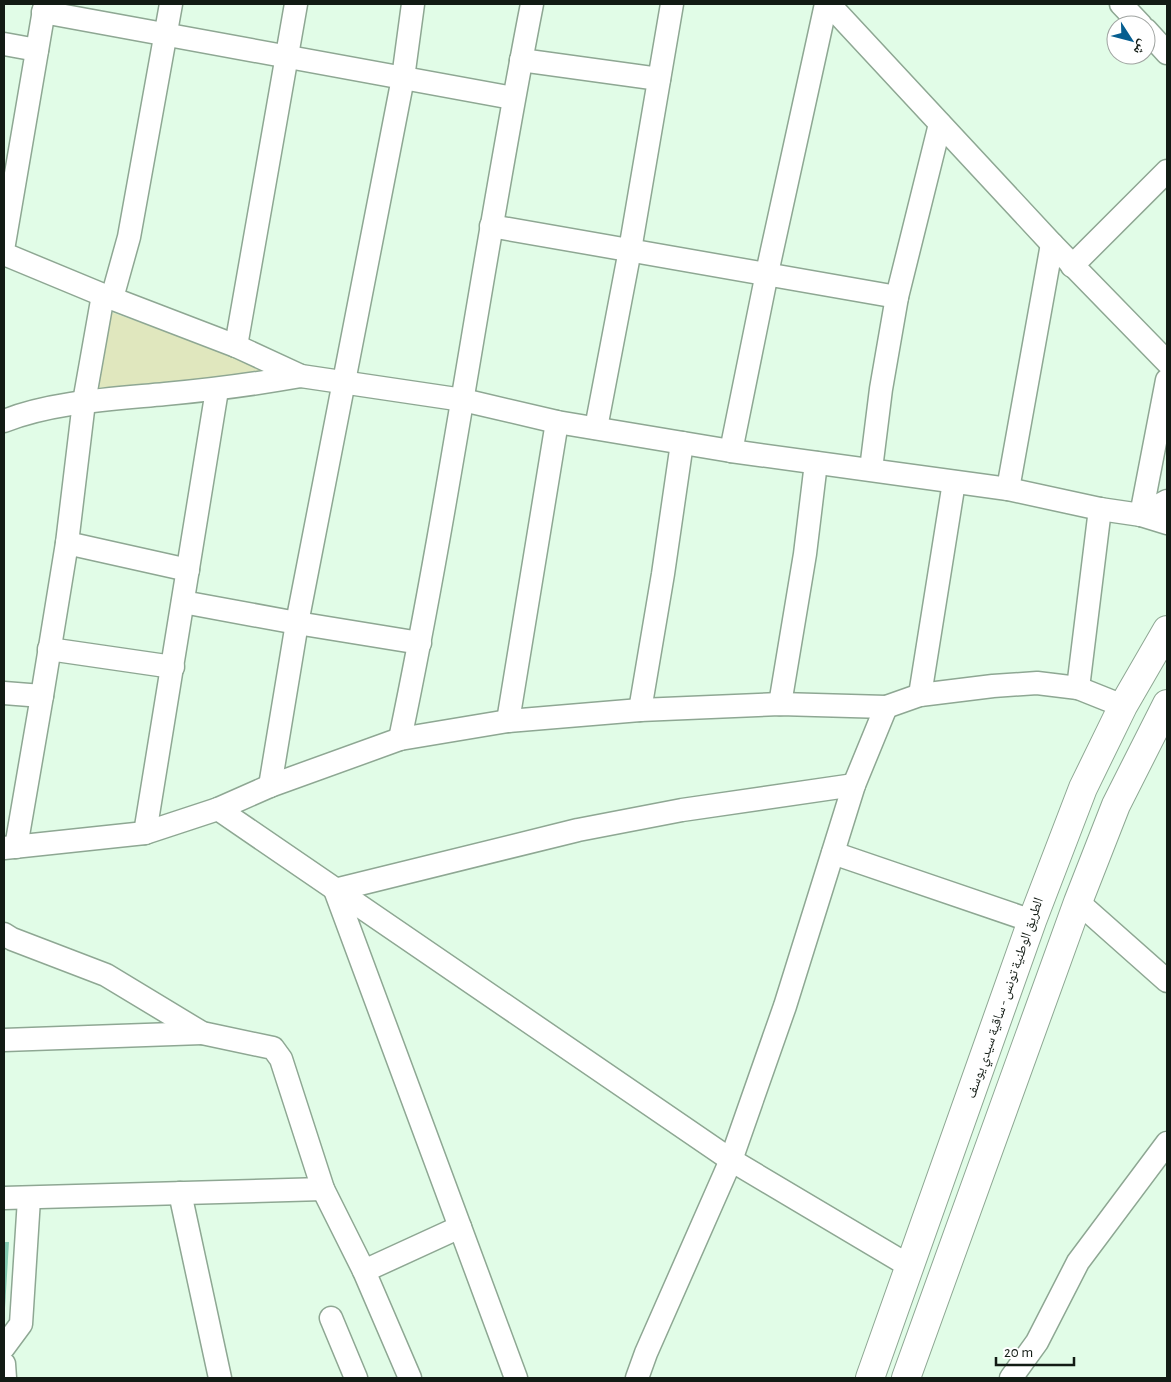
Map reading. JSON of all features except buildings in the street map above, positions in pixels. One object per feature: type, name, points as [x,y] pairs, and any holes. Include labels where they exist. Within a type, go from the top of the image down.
[{"type":"main road","name":"الطريق الوطنية تونس - ساقية سيدي يوسف","points":[[870,1378],[1032,921],[1083,788],[1124,706],[1167,630]]},
{"type":"main road","points":[[906,1378],[1078,902],[1116,805],[1163,723]]},
{"type":"street","points":[[171,4],[129,236],[108,296],[84,402],[67,543],[42,696],[10,848],[146,833],[218,809],[270,786],[400,739],[508,721],[640,710],[780,704],[886,707],[920,695],[994,686],[1036,684],[1078,688],[1124,706]]},
{"type":"street","points":[[236,346],[296,4]]},
{"type":"street","points":[[270,786],[297,623],[403,78],[413,4]]},
{"type":"street","points":[[400,739],[420,643],[463,400],[490,226],[532,4]]},
{"type":"street","points":[[596,428],[630,250],[672,4]]},
{"type":"street","points":[[828,4],[1072,266],[1167,362]]},
{"type":"street","points":[[731,451],[766,273],[828,4]]},
{"type":"street","points":[[1121,4],[1131,15]]},
{"type":"street","points":[[4,244],[44,8],[166,35],[513,98]]},
{"type":"street","points":[[1156,41],[1167,53]]},
{"type":"street","points":[[4,44],[37,50]]},
{"type":"street","points":[[521,60],[659,79]]},
{"type":"street","points":[[872,469],[881,389],[897,297],[940,124]]},
{"type":"street","points":[[1072,266],[1167,171]]},
{"type":"street","points":[[490,226],[897,297]]},
{"type":"street","points":[[1008,489],[1052,244]]},
{"type":"street","points":[[4,254],[236,346],[300,376],[463,400],[557,422],[731,451],[1008,489],[1100,509],[1141,515],[1167,523]]},
{"type":"street","points":[[4,421],[16,416],[84,402],[216,390],[300,376]]},
{"type":"street","points":[[1141,515],[1167,380]]},
{"type":"street","points":[[146,833],[216,390]]},
{"type":"street","points":[[508,721],[557,422]]},
{"type":"street","points":[[640,710],[664,574],[682,442]]},
{"type":"street","points":[[780,704],[805,554],[816,463]]},
{"type":"street","points":[[920,695],[954,482]]},
{"type":"street","points":[[1141,515],[1167,500]]},
{"type":"street","points":[[1078,688],[1100,509]]},
{"type":"street","points":[[67,543],[188,570]]},
{"type":"street","points":[[183,602],[420,643]]},
{"type":"street","points":[[49,649],[173,667]]},
{"type":"street","points":[[4,693],[42,696]]},
{"type":"street","points":[[637,1378],[731,1160],[785,1006],[854,785],[886,707]]},
{"type":"street","points":[[335,890],[578,830],[682,810],[854,785]]},
{"type":"street","points":[[218,809],[731,1160],[910,1267]]},
{"type":"street","points":[[833,853],[1032,921]]},
{"type":"street","points":[[335,890],[516,1378]]},
{"type":"street","points":[[1078,902],[1167,981]]},
{"type":"street","points":[[4,934],[12,939],[106,975],[202,1033]]},
{"type":"street","points":[[4,1040],[202,1033],[273,1048],[281,1059],[323,1189],[364,1271],[410,1378]]},
{"type":"street","points":[[1012,1378],[1037,1342],[1078,1262],[1167,1144]]},
{"type":"street","points":[[4,1198],[29,1199],[323,1189]]},
{"type":"street","points":[[180,1193],[220,1378]]},
{"type":"street","points":[[4,1347],[21,1324],[29,1199]]},
{"type":"street","points":[[364,1271],[460,1226]]},
{"type":"street","points":[[331,1318],[356,1378]]},
{"type":"street","points":[[4,1364],[5,1378]]},
{"type":"green space","points":[[111,312],[280,372],[97,388]]}]
